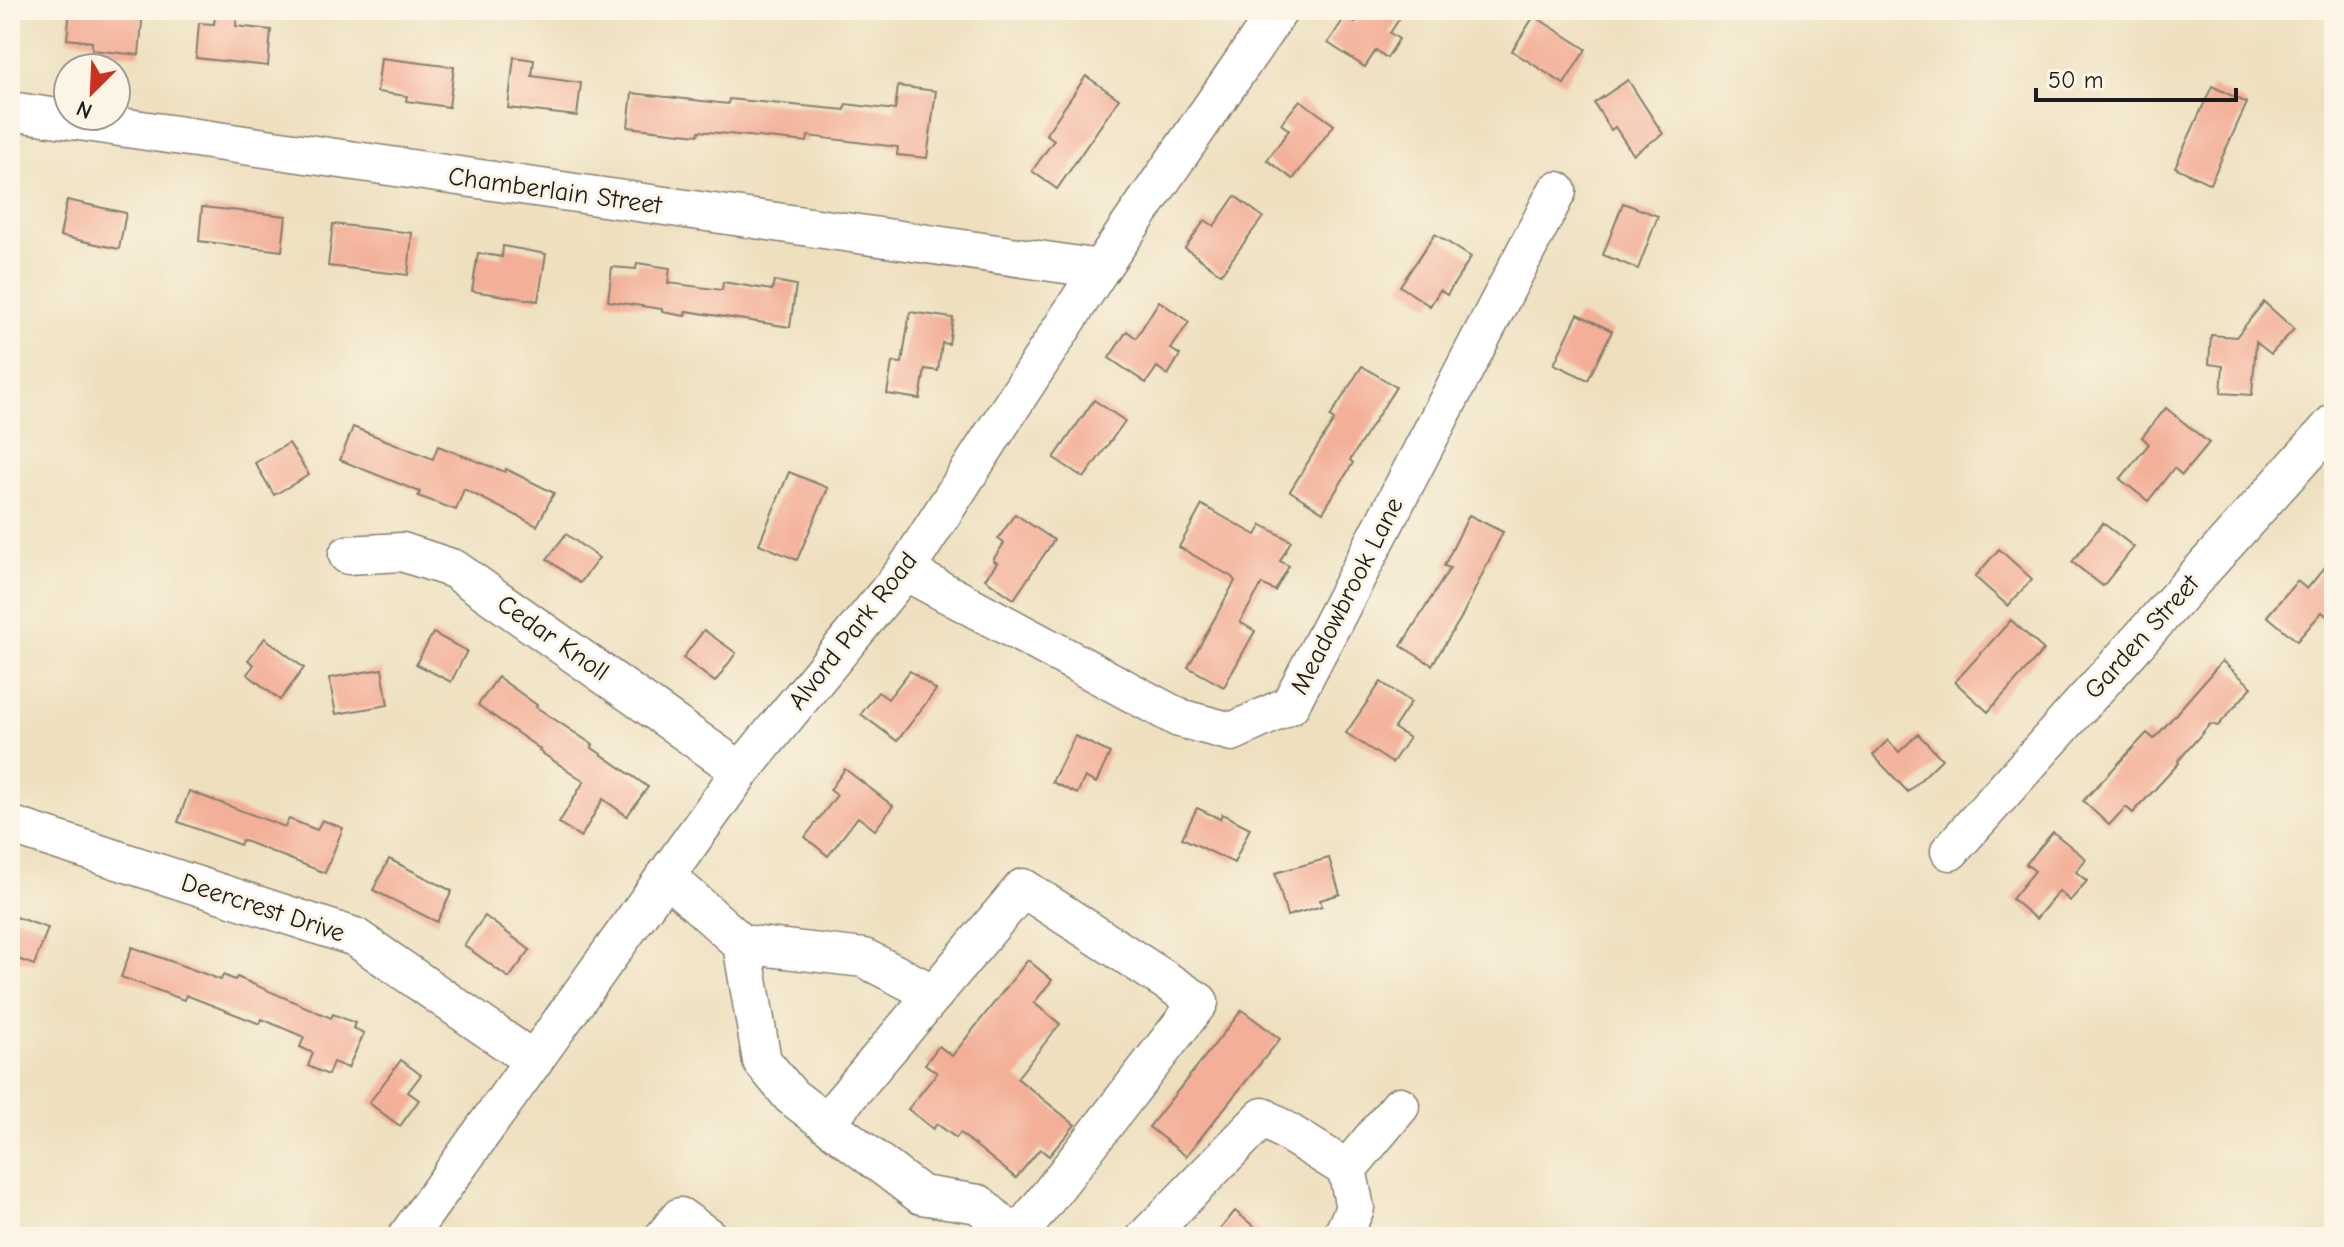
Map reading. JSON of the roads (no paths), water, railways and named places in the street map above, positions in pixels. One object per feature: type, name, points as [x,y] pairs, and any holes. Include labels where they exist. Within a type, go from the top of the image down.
[{"type":"street","name":"Alvord Park Road","points":[[408,1237],[741,771],[905,571],[1100,269],[1279,10]]},
{"type":"street","name":"Chamberlain Street","points":[[10,111],[1100,269]]},
{"type":"street","name":"Meadowbrook Lane","points":[[905,571],[1179,718],[1232,732],[1290,705],[1557,191]]},
{"type":"street","name":"Garden Street","points":[[1950,851],[2334,423]]},
{"type":"street","name":"Cedar Knoll","points":[[348,555],[402,552],[454,569],[741,771]]},
{"type":"street","name":"Deercrest Drive","points":[[10,825],[355,937],[534,1061]]},
{"type":"street","points":[[666,876],[742,944],[864,958],[934,994]]},
{"type":"street","points":[[742,944],[762,1061],[791,1096],[921,1195],[979,1204],[1016,1237],[1199,1002],[1023,888],[826,1122]]},
{"type":"street","points":[[1347,1169],[1400,1106]]},
{"type":"street","points":[[1146,1237],[1263,1117],[1347,1169],[1355,1208],[1342,1237]]},
{"type":"street","points":[[664,1237],[680,1217],[708,1237]]}]
